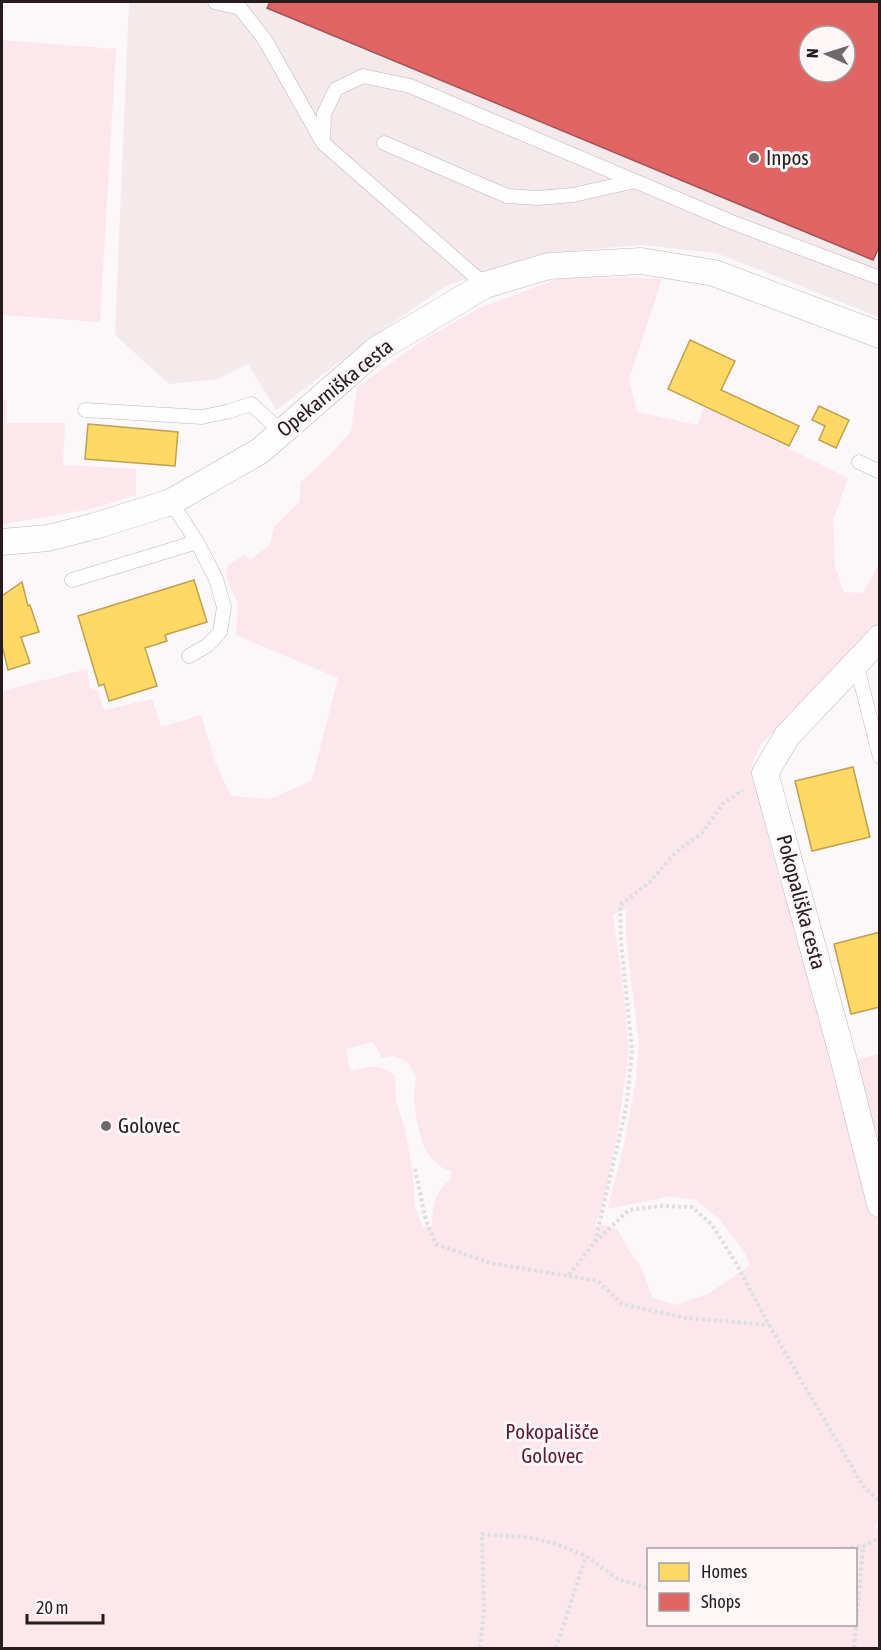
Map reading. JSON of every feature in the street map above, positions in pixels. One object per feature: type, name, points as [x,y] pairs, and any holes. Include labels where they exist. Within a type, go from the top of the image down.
[{"type":"street","name":"Opekarniška cesta","points":[[2,542],[48,538],[171,502],[260,451],[376,350],[485,285],[549,266],[641,261],[714,273],[879,335]]},
{"type":"street","points":[[765,773],[787,736],[879,638]]},
{"type":"street","name":"Pokopališka cesta","points":[[765,773],[844,1061],[879,1204]]},
{"type":"lane","points":[[215,2],[240,5],[265,40],[324,143],[485,285]]},
{"type":"lane","points":[[324,143],[324,114],[336,89],[363,76],[410,86],[734,223],[879,278]]},
{"type":"lane","points":[[384,143],[507,196],[538,198],[573,195],[635,181]]},
{"type":"lane","points":[[85,411],[202,417],[251,404],[282,432]]},
{"type":"lane","points":[[859,462],[879,472]]},
{"type":"lane","points":[[171,502],[197,542],[216,579],[224,607],[220,632],[208,645],[189,656]]},
{"type":"lane","points":[[72,580],[197,542]]},
{"type":"lane","points":[[856,663],[879,758]]},
{"type":"path","points":[[595,1242],[626,1108],[632,1052],[621,942],[620,905],[650,882],[676,852],[702,832],[723,804],[765,773]]},
{"type":"path","points":[[416,1169],[426,1221],[436,1244],[490,1263],[598,1281],[622,1304],[686,1318],[769,1325]]},
{"type":"path","points":[[568,1276],[595,1242],[629,1210],[662,1206],[692,1207],[712,1225],[863,1486],[879,1502]]},
{"type":"path","points":[[480,1648],[484,1612],[482,1534],[533,1538],[557,1544],[586,1556],[618,1579],[647,1588]]},
{"type":"path","points":[[848,1548],[863,1546],[879,1538]]},
{"type":"path","points":[[857,1614],[863,1546]]},
{"type":"path","points":[[556,1648],[586,1556]]},
{"type":"path","points":[[854,1648],[856,1626]]},
{"type":"shaded area","points":[[129,2],[879,2],[879,317],[716,253],[642,245],[547,253],[446,286],[367,341],[276,410],[248,364],[218,379],[169,384],[115,335]]},
{"type":"green space","points":[[2,40],[116,49],[100,322],[2,315]]},
{"type":"green space","name":"Pokopališče Golovec","points":[[623,277],[662,279],[629,379],[637,412],[698,425],[704,406],[848,478],[833,520],[835,566],[844,592],[863,593],[879,564],[879,622],[799,709],[761,744],[752,764],[774,860],[822,1021],[835,1078],[850,1061],[879,1054],[880,1515],[875,1529],[879,1527],[879,1648],[2,1648],[2,691],[87,669],[90,688],[98,690],[104,710],[152,699],[161,727],[201,715],[215,762],[231,796],[271,799],[312,780],[338,678],[236,635],[238,604],[226,576],[228,565],[245,555],[250,560],[270,545],[274,527],[300,501],[300,483],[331,454],[351,431],[357,387],[426,338],[480,308],[557,279]],"holes":[[[626,910],[626,938],[639,1045],[636,1080],[624,1145],[608,1207],[613,1208],[670,1196],[696,1200],[719,1219],[744,1251],[750,1265],[708,1294],[675,1305],[653,1298],[641,1267],[618,1230],[605,1225],[595,1226],[604,1200],[617,1136],[629,1053],[613,914]],[[373,1042],[382,1058],[393,1056],[408,1062],[416,1076],[414,1098],[422,1143],[430,1157],[441,1167],[451,1171],[451,1179],[438,1194],[432,1226],[423,1227],[415,1207],[413,1174],[405,1129],[396,1100],[395,1076],[379,1067],[350,1071],[346,1049]]]},
{"type":"green space","points":[[2,400],[7,400],[7,423],[65,423],[63,465],[136,469],[136,495],[91,509],[2,524]]},
{"type":"building: Homes","points":[[690,340],[735,361],[721,390],[799,426],[789,446],[668,389]]},
{"type":"building: Homes","points":[[819,406],[849,420],[836,448],[819,440],[825,426],[812,420]]},
{"type":"building: Homes","points":[[88,424],[178,432],[175,466],[85,459]]},
{"type":"building: Homes","points":[[194,580],[207,622],[165,635],[167,641],[145,648],[157,686],[109,701],[104,684],[99,686],[78,616]]},
{"type":"building: Homes","points":[[22,582],[28,606],[30,605],[39,632],[21,637],[30,663],[8,670],[2,645],[2,596]]},
{"type":"building: Homes","points":[[853,767],[870,837],[812,851],[795,781]]},
{"type":"building: Homes","points":[[880,932],[880,1007],[851,1014],[834,944]]},
{"type":"building: Shops","name":"Inpos","points":[[270,2],[880,2],[880,245],[873,260],[267,8]]},
{"type":"place","name":"Inpos","points":[[754,158]]},
{"type":"place","name":"Golovec","points":[[106,1126]]}]
